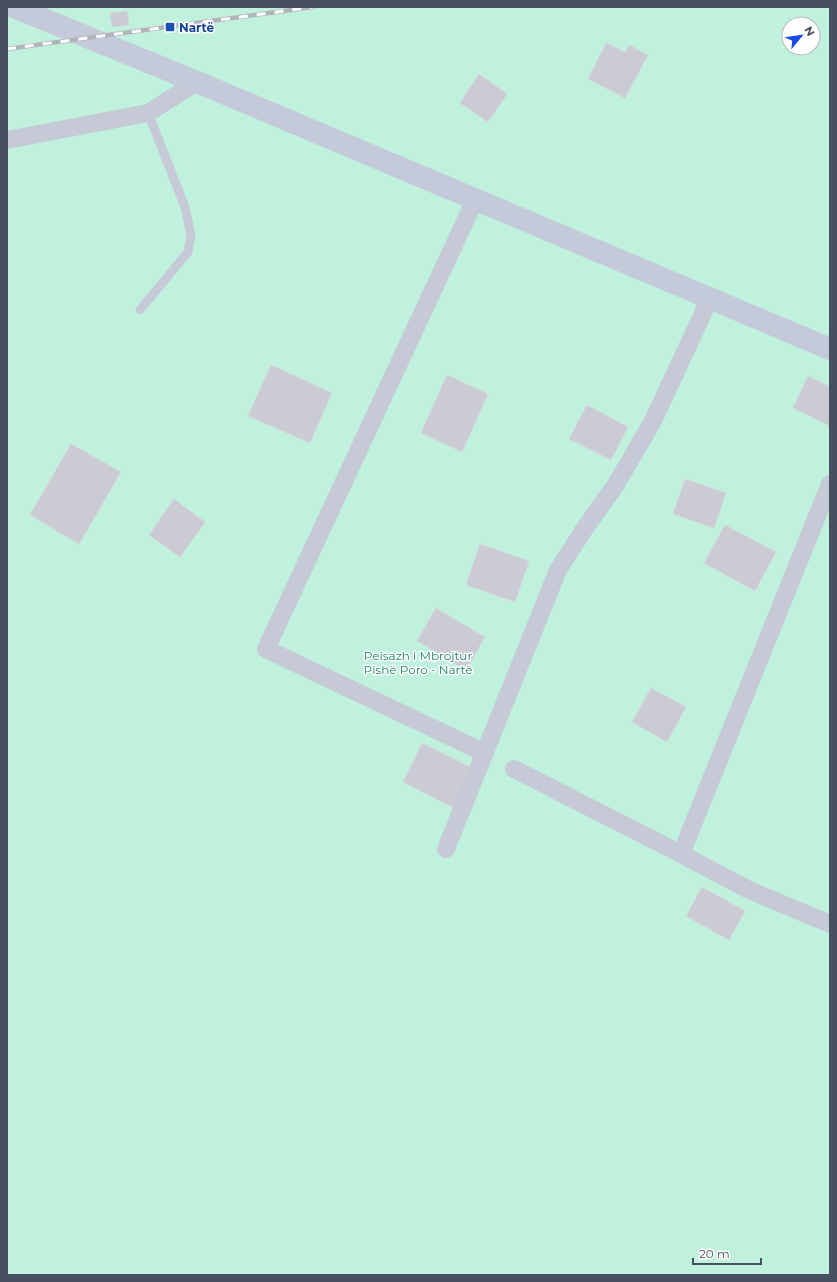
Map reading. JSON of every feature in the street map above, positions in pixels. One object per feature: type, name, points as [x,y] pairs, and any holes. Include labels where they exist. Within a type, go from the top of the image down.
[{"type":"street","points":[[14,7],[197,82],[830,348]]},
{"type":"street","points":[[7,140],[148,113],[197,82]]},
{"type":"street","points":[[476,200],[266,649],[485,753]]},
{"type":"street","points":[[446,849],[558,570],[585,528],[615,486],[653,421],[710,298]]},
{"type":"street","points":[[681,854],[830,484]]},
{"type":"street","points":[[514,769],[749,890],[830,924]]},
{"type":"lane","points":[[140,310],[188,252],[190,235],[185,207],[148,113]]},
{"type":"green space","name":"Peisazh i Mbrojtur Pishë Poro - Nartë","points":[[7,7],[830,7],[830,1275],[7,1275]]},
{"type":"building","points":[[127,11],[129,25],[112,27],[110,13]]},
{"type":"building","points":[[606,43],[625,52],[629,45],[648,55],[625,98],[588,79]]},
{"type":"building","points":[[479,74],[507,94],[488,122],[460,103]]},
{"type":"building","points":[[271,365],[332,393],[310,443],[248,416]]},
{"type":"building","points":[[447,375],[488,394],[462,452],[421,433]]},
{"type":"building","points":[[808,376],[830,387],[830,426],[793,408]]},
{"type":"building","points":[[587,405],[628,427],[611,460],[569,439]]},
{"type":"building","points":[[71,444],[121,472],[79,544],[30,515]]},
{"type":"building","points":[[685,479],[726,493],[714,528],[673,514]]},
{"type":"building","points":[[174,499],[205,522],[180,557],[149,535]]},
{"type":"building","points":[[725,525],[776,552],[755,591],[704,563]]},
{"type":"building","points":[[480,544],[529,561],[515,602],[466,585]]},
{"type":"building","points":[[436,608],[485,637],[466,670],[417,641]]},
{"type":"building","points":[[651,688],[686,707],[667,742],[632,722]]},
{"type":"building","points":[[422,743],[474,769],[454,808],[403,782]]},
{"type":"building","points":[[702,887],[745,911],[729,940],[686,916]]},
{"type":"railway","points":[[7,49],[313,7]]},
{"type":"place","name":"Nartë","points":[[170,27]]}]
